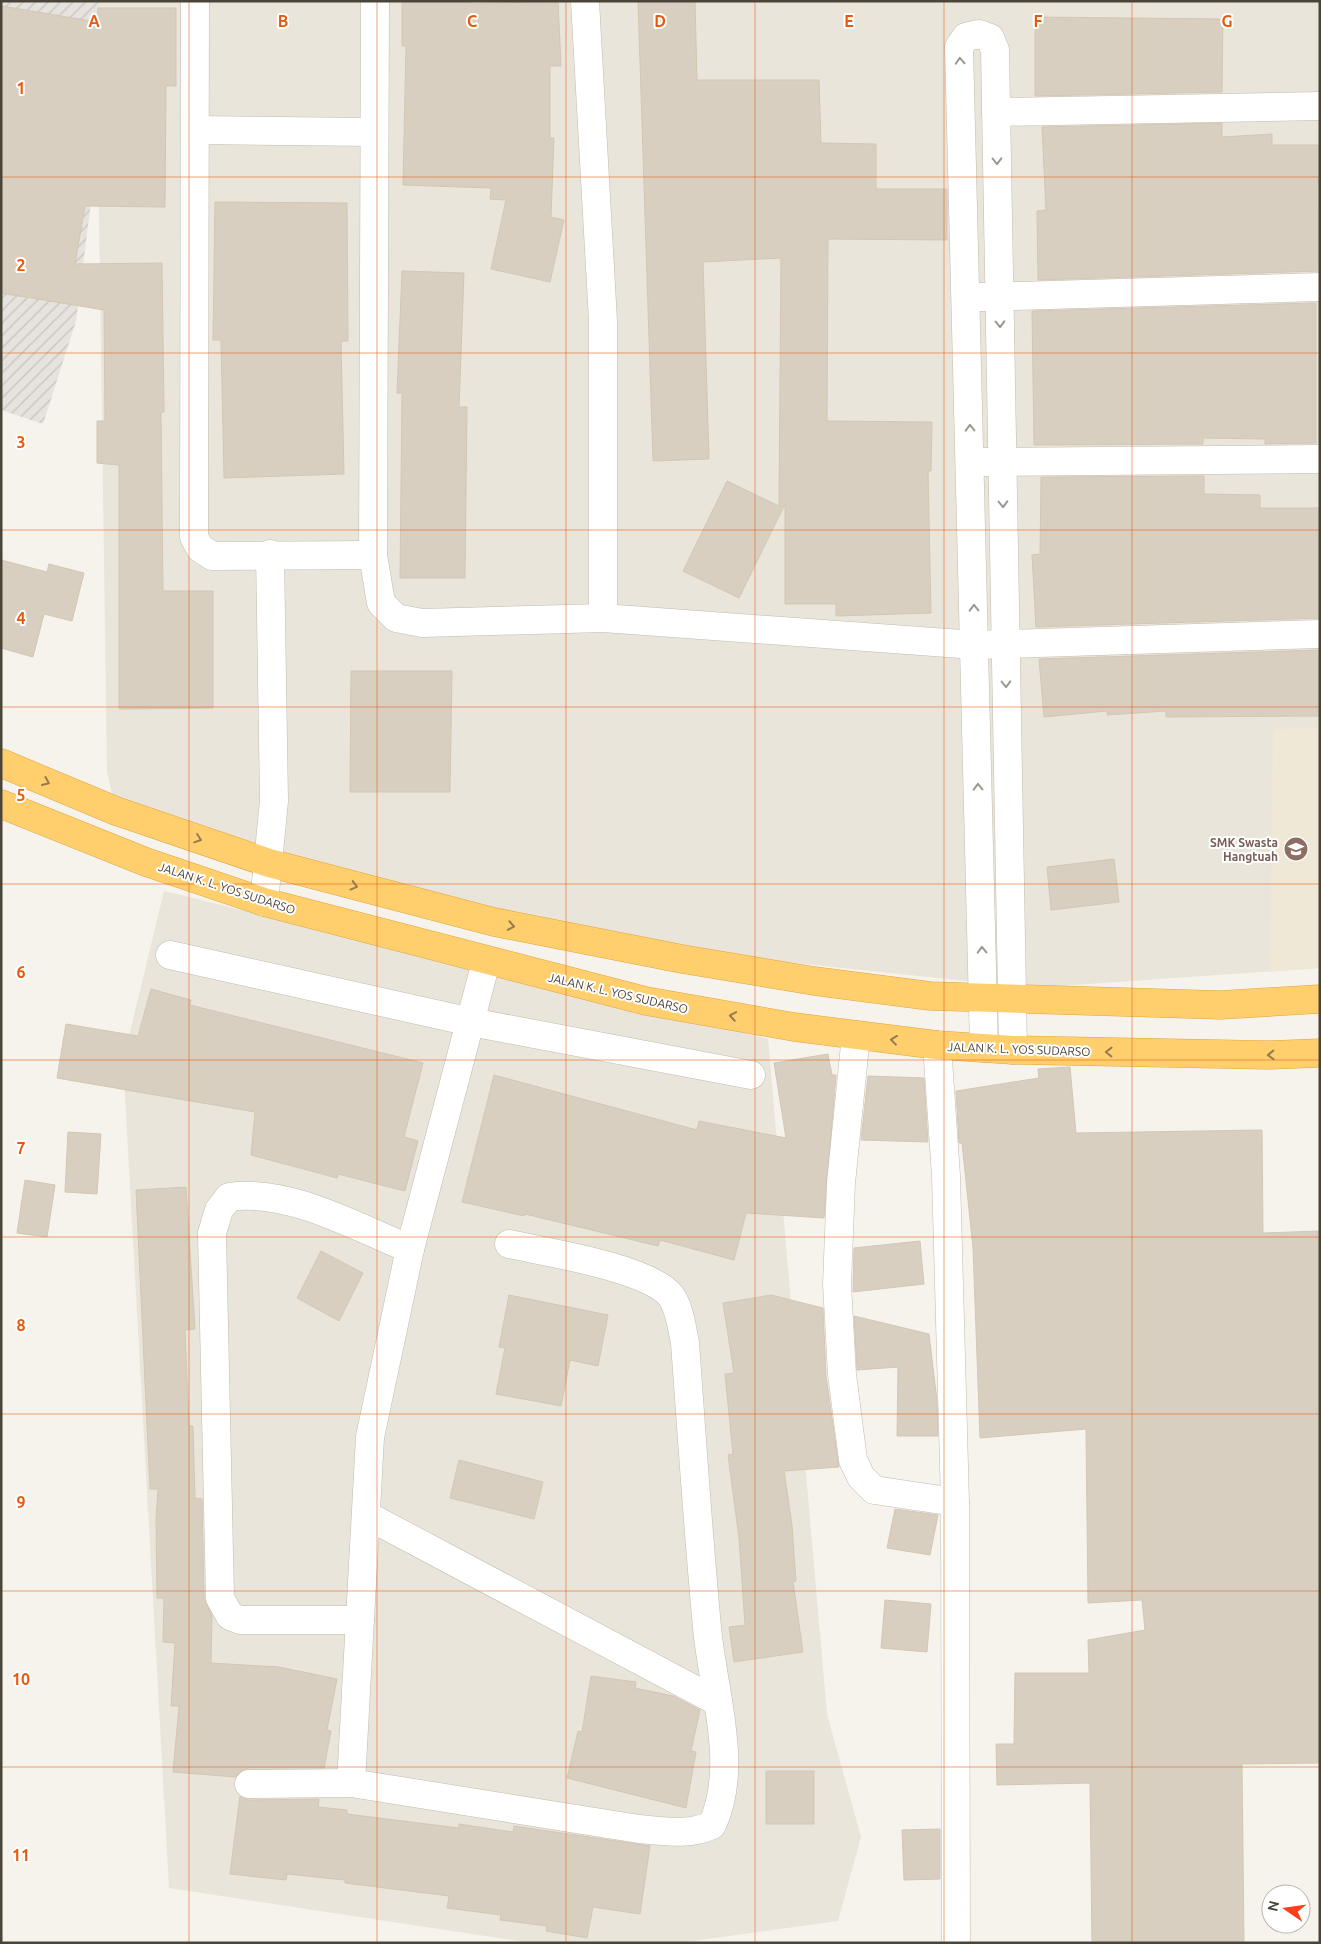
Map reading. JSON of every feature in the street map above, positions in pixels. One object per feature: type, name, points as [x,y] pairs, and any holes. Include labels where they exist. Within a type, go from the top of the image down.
[{"type":"highway","points":[[1,763],[116,811],[269,863],[494,922],[588,941],[814,981],[930,996],[1011,1000],[1220,1004],[1320,998]]},
{"type":"highway","name":"JALAN K. L. YOS SUDARSO","points":[[1,804],[146,862],[264,902],[486,962],[855,1050],[937,1045],[1013,1050],[1268,1055],[1320,1053]]},
{"type":"street","points":[[195,1],[194,537],[200,548],[212,556],[270,554],[374,555]]},
{"type":"street","points":[[375,1],[374,555],[382,602],[396,618],[422,623],[603,618],[975,645],[1320,634]]},
{"type":"street","points":[[585,1],[603,320],[603,618]]},
{"type":"street","points":[[984,1048],[967,298],[959,47],[966,36],[979,34],[990,38],[995,50],[1013,1050]]},
{"type":"street","points":[[996,112],[1320,106]]},
{"type":"street","points":[[194,130],[374,132]]},
{"type":"street","points":[[967,298],[1320,287]]},
{"type":"street","points":[[971,463],[1320,459]]},
{"type":"street","points":[[264,902],[274,801],[270,554]]},
{"type":"street","points":[[170,955],[472,1022],[751,1075]]},
{"type":"street","points":[[352,1783],[370,1437],[376,1400],[388,1358],[410,1249],[472,1022],[486,962]]},
{"type":"street","points":[[937,1045],[946,1176],[955,1502],[956,1943]]},
{"type":"street","points":[[855,1050],[841,1182],[837,1284],[842,1374],[853,1460],[861,1478],[874,1490],[955,1502]]},
{"type":"street","points":[[360,1620],[240,1620],[230,1616],[220,1598],[212,1233],[219,1210],[229,1197],[248,1194],[297,1203],[410,1249]]},
{"type":"street","points":[[250,1784],[352,1783],[639,1829],[679,1832],[701,1830],[712,1825],[716,1818],[725,1773],[718,1702],[707,1630],[684,1343],[680,1317],[672,1297],[660,1285],[648,1279],[604,1266],[509,1244]]},
{"type":"street","points":[[366,1515],[718,1702]]},
{"type":"shaded area","points":[[1,1],[100,1],[76,132],[98,146],[76,321],[43,424],[1,410]]},
{"type":"shaded area","points":[[96,1],[1320,1],[1320,968],[1031,988],[588,941],[116,811],[107,772]]},
{"type":"shaded area","name":"SMK Swasta Hangtuah","points":[[1320,728],[1320,968],[1270,972],[1273,729]]},
{"type":"shaded area","points":[[164,891],[768,1039],[827,1714],[861,1837],[838,1921],[678,1943],[532,1943],[169,1888],[123,1061]]},
{"type":"building","points":[[402,1],[470,1],[470,4],[558,1],[561,66],[550,66],[550,138],[554,138],[551,217],[564,220],[550,282],[491,269],[506,200],[490,199],[491,188],[403,185],[406,46],[402,46]]},
{"type":"building","points":[[638,1],[695,1],[697,80],[819,80],[821,143],[876,144],[876,189],[947,189],[947,240],[828,239],[827,421],[932,422],[931,471],[928,471],[931,613],[836,616],[836,604],[785,604],[785,504],[739,598],[683,571],[727,481],[779,506],[781,258],[703,262],[709,459],[653,461]]},
{"type":"building","points":[[1,6],[97,22],[98,8],[176,8],[176,86],[166,86],[165,207],[85,206],[75,264],[162,263],[164,412],[161,412],[163,591],[213,591],[213,708],[119,709],[119,465],[97,463],[97,421],[105,421],[104,310],[1,293]]},
{"type":"building","points":[[1035,17],[1223,19],[1222,92],[1035,96]]},
{"type":"building","points":[[1222,123],[1222,137],[1272,134],[1272,145],[1319,145],[1320,271],[1038,280],[1037,211],[1046,210],[1042,127]]},
{"type":"building","points":[[215,202],[347,203],[348,341],[341,341],[344,474],[224,478],[221,340],[213,340]]},
{"type":"building","points":[[402,271],[464,273],[459,407],[467,407],[465,578],[400,578],[402,393],[397,393]]},
{"type":"building","points":[[1316,303],[1316,443],[1265,444],[1265,439],[1203,438],[1203,444],[1034,445],[1032,311]]},
{"type":"building","points":[[1204,476],[1204,494],[1260,495],[1260,508],[1320,508],[1320,618],[1036,627],[1032,555],[1040,554],[1041,477]]},
{"type":"building","points":[[1,560],[47,572],[49,564],[84,573],[72,621],[44,614],[33,657],[1,648]]},
{"type":"building","points":[[1320,650],[1320,716],[1166,717],[1166,711],[1107,715],[1107,711],[1044,717],[1039,659]]},
{"type":"building","points":[[351,671],[452,671],[450,792],[350,792]]},
{"type":"building","points":[[1114,859],[1119,902],[1051,910],[1047,867]]},
{"type":"building","points":[[151,989],[191,1000],[190,1005],[423,1063],[404,1137],[418,1141],[405,1191],[338,1174],[337,1178],[251,1155],[255,1112],[57,1078],[66,1024],[138,1036]]},
{"type":"building","points":[[828,1054],[832,1075],[836,1075],[824,1218],[746,1213],[734,1260],[660,1240],[658,1246],[525,1214],[524,1216],[462,1202],[494,1075],[697,1130],[699,1121],[786,1138],[774,1063]]},
{"type":"building","points":[[1070,1067],[1076,1133],[1262,1130],[1263,1233],[1320,1231],[1320,1763],[1242,1764],[1244,1943],[1092,1943],[1090,1783],[997,1785],[996,1744],[1014,1744],[1015,1673],[1089,1673],[1088,1640],[1145,1630],[1142,1600],[1088,1603],[1086,1429],[980,1438],[973,1248],[962,1143],[959,1143],[956,1091],[1039,1078],[1038,1069]]},
{"type":"building","points":[[868,1076],[924,1078],[928,1142],[861,1140]]},
{"type":"building","points":[[68,1132],[101,1134],[97,1194],[65,1192]]},
{"type":"building","points":[[25,1180],[55,1185],[47,1237],[17,1233]]},
{"type":"building","points":[[186,1187],[195,1329],[185,1330],[189,1426],[193,1426],[195,1498],[202,1499],[204,1598],[212,1616],[211,1663],[279,1667],[337,1679],[327,1730],[331,1731],[324,1768],[249,1768],[241,1771],[235,1777],[173,1772],[179,1706],[171,1706],[175,1643],[163,1642],[164,1598],[157,1598],[156,1520],[158,1489],[150,1489],[136,1190]]},
{"type":"building","points":[[920,1241],[924,1284],[853,1292],[854,1248]]},
{"type":"building","points":[[321,1251],[363,1273],[339,1321],[297,1298]]},
{"type":"building","points":[[509,1295],[608,1315],[598,1366],[570,1360],[561,1406],[496,1394],[505,1348],[499,1347]]},
{"type":"building","points":[[771,1295],[823,1308],[826,1376],[839,1467],[784,1471],[792,1525],[796,1581],[793,1582],[803,1652],[734,1662],[729,1627],[745,1625],[739,1538],[728,1455],[733,1454],[725,1374],[734,1373],[723,1303]]},
{"type":"building","points":[[854,1316],[929,1334],[937,1401],[938,1436],[897,1436],[898,1367],[857,1370]]},
{"type":"building","points":[[459,1460],[543,1482],[534,1519],[450,1498]]},
{"type":"building","points":[[895,1509],[938,1515],[930,1555],[887,1548]]},
{"type":"building","points":[[885,1600],[931,1604],[927,1652],[881,1648]]},
{"type":"building","points":[[591,1676],[636,1682],[635,1688],[673,1696],[700,1710],[691,1751],[696,1752],[686,1808],[567,1778],[578,1731],[582,1732]]},
{"type":"building","points":[[766,1771],[814,1771],[814,1824],[766,1824]]},
{"type":"building","points":[[240,1796],[249,1800],[319,1799],[318,1807],[347,1810],[347,1814],[459,1828],[459,1824],[513,1832],[514,1826],[650,1846],[640,1914],[593,1907],[587,1938],[546,1931],[547,1926],[500,1920],[501,1915],[447,1908],[449,1896],[345,1883],[345,1880],[287,1874],[286,1880],[230,1874]]},
{"type":"building","points":[[940,1829],[940,1879],[904,1880],[902,1830]]},
{"type":"place","name":"SMK Swasta Hangtuah","points":[[1296,849]]}]
